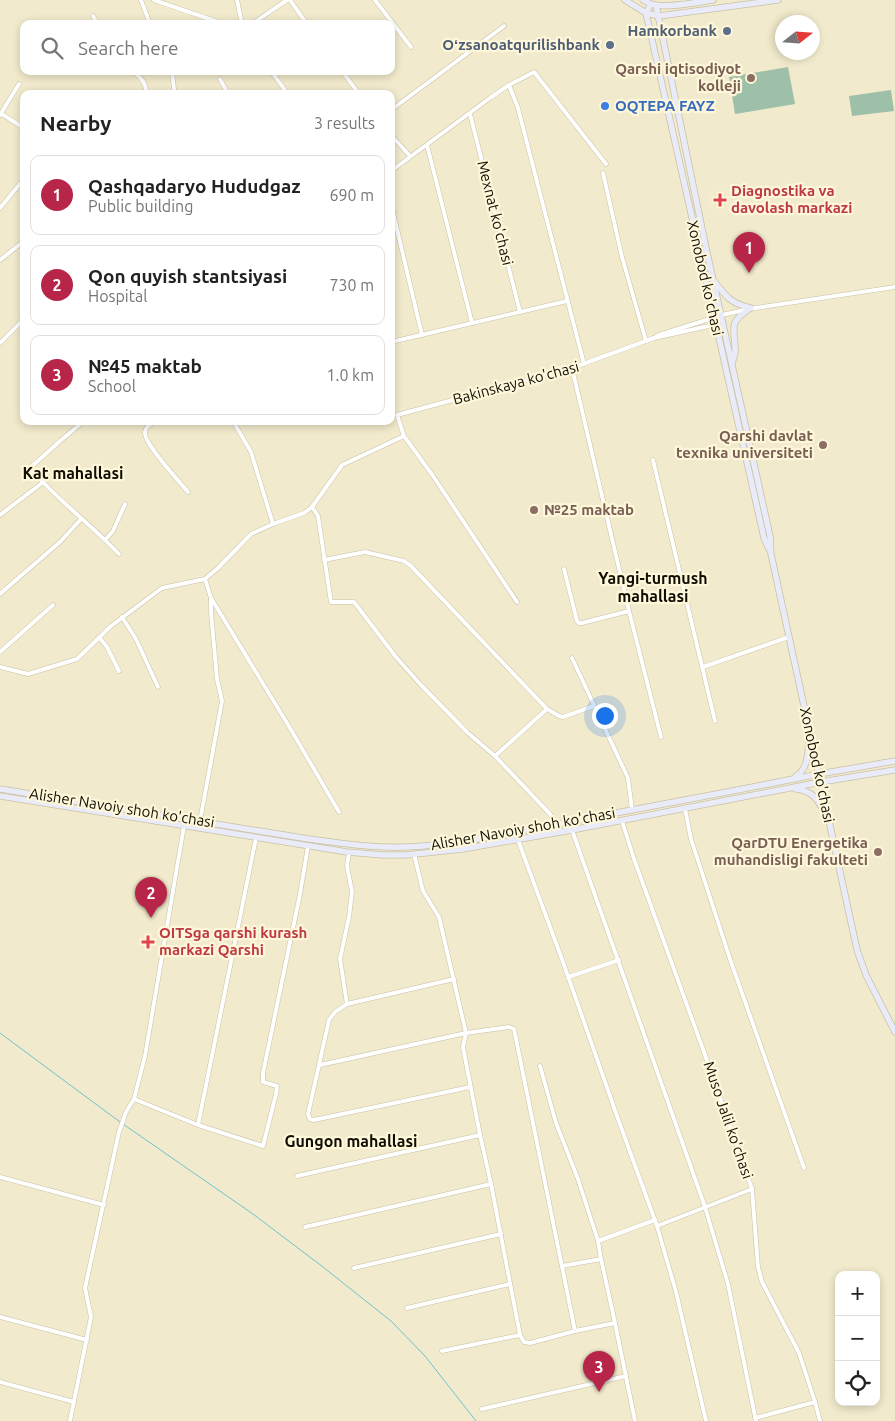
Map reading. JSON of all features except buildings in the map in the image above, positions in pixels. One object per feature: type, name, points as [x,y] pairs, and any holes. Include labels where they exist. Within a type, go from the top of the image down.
[{"type":"main road","points":[[625,0],[646,13],[659,16],[778,0]]},
{"type":"main road","points":[[643,0],[653,5],[680,5],[713,0]]},
{"type":"main road","points":[[646,13],[653,5]]},
{"type":"main road","name":"Xonobod ko'chasi","points":[[653,5],[659,16],[713,279],[770,536],[770,551]]},
{"type":"main road","name":"Xonobod ko'chasi","points":[[646,13],[764,538],[770,551],[856,950],[866,975],[895,1032]]},
{"type":"main road","points":[[713,279],[725,296],[732,302],[751,309]]},
{"type":"main road","points":[[732,365],[736,349],[733,334],[734,324],[739,316],[751,309]]},
{"type":"main road","points":[[790,780],[800,774],[804,768],[810,732]]},
{"type":"main road","name":"Alisher Navoiy shoh ko'chasi","points":[[0,789],[309,839],[388,847],[457,843],[895,761]]},
{"type":"main road","name":"Alisher Navoiy shoh ko'chasi","points":[[0,796],[256,838],[349,852],[383,855],[463,850],[821,782],[895,770]]},
{"type":"main road","points":[[792,788],[804,790],[812,794],[829,820]]},
{"type":"main road","points":[[584,819],[585,828]]},
{"type":"main road","points":[[199,828],[200,821]]},
{"type":"street","points":[[141,0],[148,20]]},
{"type":"street","points":[[154,0],[212,20]]},
{"type":"street","points":[[237,0],[241,20]]},
{"type":"street","points":[[258,20],[289,0],[305,20]]},
{"type":"street","points":[[375,0],[390,20]]},
{"type":"street","points":[[93,16],[96,20]]},
{"type":"street","points":[[395,26],[411,47]]},
{"type":"street","points":[[395,107],[504,26]]},
{"type":"street","points":[[395,168],[509,85],[534,72],[606,164]]},
{"type":"street","points":[[138,75],[145,83],[146,90]]},
{"type":"street","points":[[172,75],[174,90]]},
{"type":"street","points":[[274,75],[285,90]]},
{"type":"street","points":[[345,75],[356,90]]},
{"type":"street","points":[[220,79],[226,90]]},
{"type":"street","points":[[19,84],[0,114],[20,126]]},
{"type":"street","points":[[509,85],[518,108],[584,364]]},
{"type":"street","name":"Mexnat ko'chasi","points":[[470,114],[520,312]]},
{"type":"street","points":[[395,139],[410,156]]},
{"type":"street","points":[[427,145],[472,324]]},
{"type":"street","points":[[603,172],[622,257],[646,341]]},
{"type":"street","points":[[0,208],[20,184]]},
{"type":"street","points":[[395,221],[422,335]]},
{"type":"street","points":[[0,260],[20,244]]},
{"type":"street","points":[[715,321],[722,315],[751,309],[895,287]]},
{"type":"street","points":[[395,341],[568,301]]},
{"type":"street","name":"Bakinskaya ko'chasi","points":[[395,415],[572,368],[654,338],[659,334],[715,321],[723,322]]},
{"type":"street","points":[[1,340],[20,323]]},
{"type":"street","points":[[572,368],[660,737]]},
{"type":"street","name":"Bakinskaya ko'chasi","points":[[395,417],[404,436],[517,602]]},
{"type":"street","points":[[79,425],[30,468],[42,483],[118,554]]},
{"type":"street","points":[[150,425],[145,431],[146,437],[160,458],[188,492]]},
{"type":"street","points":[[235,425],[251,452],[273,524]]},
{"type":"street","points":[[0,668],[28,674],[77,659],[111,626],[162,588],[205,579],[251,534],[304,513],[312,506],[342,465],[404,436]]},
{"type":"street","points":[[653,460],[715,721]]},
{"type":"street","points":[[0,514],[42,483]]},
{"type":"street","points":[[105,540],[113,531],[126,504]]},
{"type":"street","points":[[312,506],[318,516],[331,602],[354,602],[421,686],[468,733],[495,756],[550,814],[556,824]]},
{"type":"street","points":[[0,594],[61,541],[81,519]]},
{"type":"street","points":[[324,560],[365,552],[404,561],[411,566],[547,709],[563,717],[594,706]]},
{"type":"street","points":[[564,569],[579,623],[629,611]]},
{"type":"street","points":[[205,579],[211,598],[339,812]]},
{"type":"street","points":[[200,821],[222,701],[218,679],[211,598]]},
{"type":"street","points":[[0,652],[53,605]]},
{"type":"street","points":[[122,617],[136,639],[158,686]]},
{"type":"street","points":[[99,637],[107,647],[119,671]]},
{"type":"street","points":[[703,667],[789,637]]},
{"type":"street","points":[[572,658],[628,778],[632,810]]},
{"type":"street","points":[[495,756],[547,709]]},
{"type":"street","points":[[685,809],[691,839],[731,962],[804,1168]]},
{"type":"street","points":[[70,1421],[88,1340],[91,1317],[85,1288],[119,1132],[126,1112],[134,1099],[145,1056],[185,819]]},
{"type":"street","name":"Muso Jalil ko'chasi","points":[[622,821],[634,860],[752,1189],[758,1267],[762,1282],[799,1353],[816,1402],[820,1421]]},
{"type":"street","points":[[572,830],[705,1207],[728,1284],[756,1419],[816,1402]]},
{"type":"street","points":[[198,1126],[256,838]]},
{"type":"street","points":[[518,840],[657,1226],[676,1292],[706,1421]]},
{"type":"street","points":[[134,1099],[198,1126],[263,1146],[277,1086],[263,1082],[263,1073],[308,846]]},
{"type":"street","points":[[347,1004],[340,959],[352,892],[347,866],[349,852]]},
{"type":"street","points":[[414,854],[423,891],[439,917],[466,1033],[463,1047],[520,1335],[524,1342],[530,1343],[616,1323]]},
{"type":"street","points":[[568,977],[619,960]]},
{"type":"street","points":[[454,979],[347,1004],[335,1012],[329,1020],[308,1114],[310,1119],[314,1120],[470,1086]]},
{"type":"street","points":[[320,1065],[466,1033],[509,1027],[514,1029],[575,1331]]},
{"type":"street","points":[[540,1066],[556,1123],[583,1193],[598,1241],[635,1421]]},
{"type":"street","points":[[297,1176],[480,1135]]},
{"type":"street","points":[[0,1177],[104,1205]]},
{"type":"street","points":[[305,1227],[491,1184]]},
{"type":"street","points":[[657,1226],[752,1189]]},
{"type":"street","points":[[598,1241],[655,1220]]},
{"type":"street","points":[[354,1268],[501,1234]]},
{"type":"street","points":[[562,1266],[601,1259]]},
{"type":"street","points":[[407,1308],[510,1284]]},
{"type":"street","points":[[0,1317],[88,1340]]},
{"type":"street","points":[[442,1351],[520,1335]]},
{"type":"street","points":[[482,1409],[626,1376]]},
{"type":"street","points":[[0,1382],[74,1402]]},
{"type":"green space","points":[[788,67],[795,104],[735,114],[729,77]]},
{"type":"green space","points":[[891,90],[894,111],[852,116],[849,96]]},
{"type":"waterway","points":[[0,1033],[120,1122]]},
{"type":"waterway","points":[[123,1124],[253,1214],[391,1321],[425,1356],[476,1421]]},
{"type":"place","name":"Hamkorbank","points":[[727,31]]},
{"type":"place","name":"Oʻzsanoatqurilishbank","points":[[610,45]]},
{"type":"place","name":"Qarshi iqtisodiyot kolleji","points":[[751,78]]},
{"type":"place","name":"OQTEPA FAYZ","points":[[605,106]]},
{"type":"place","name":"Diagnostika va davolash markazi","points":[[720,200]]},
{"type":"place","name":"Qashqadaryo Hududgaz","points":[[749,273]]},
{"type":"place","name":"Qarshi davlat texnika universiteti","points":[[823,445]]},
{"type":"place","name":"№25 maktab","points":[[534,510]]},
{"type":"place","name":"QarDTU Energetika muhandisligi fakulteti","points":[[878,852]]},
{"type":"place","name":"Qon quyish stantsiyasi","points":[[151,918]]},
{"type":"place","name":"OITSga qarshi kurash markazi Qarshi","points":[[148,942]]},
{"type":"place","name":"№45 maktab","points":[[599,1392]]},
{"type":"district","name":"Kat mahallasi","points":[[73,473]]},
{"type":"district","name":"Yangi-turmush mahallasi","points":[[653,587]]},
{"type":"district","name":"Gungon mahallasi","points":[[351,1141]]}]
